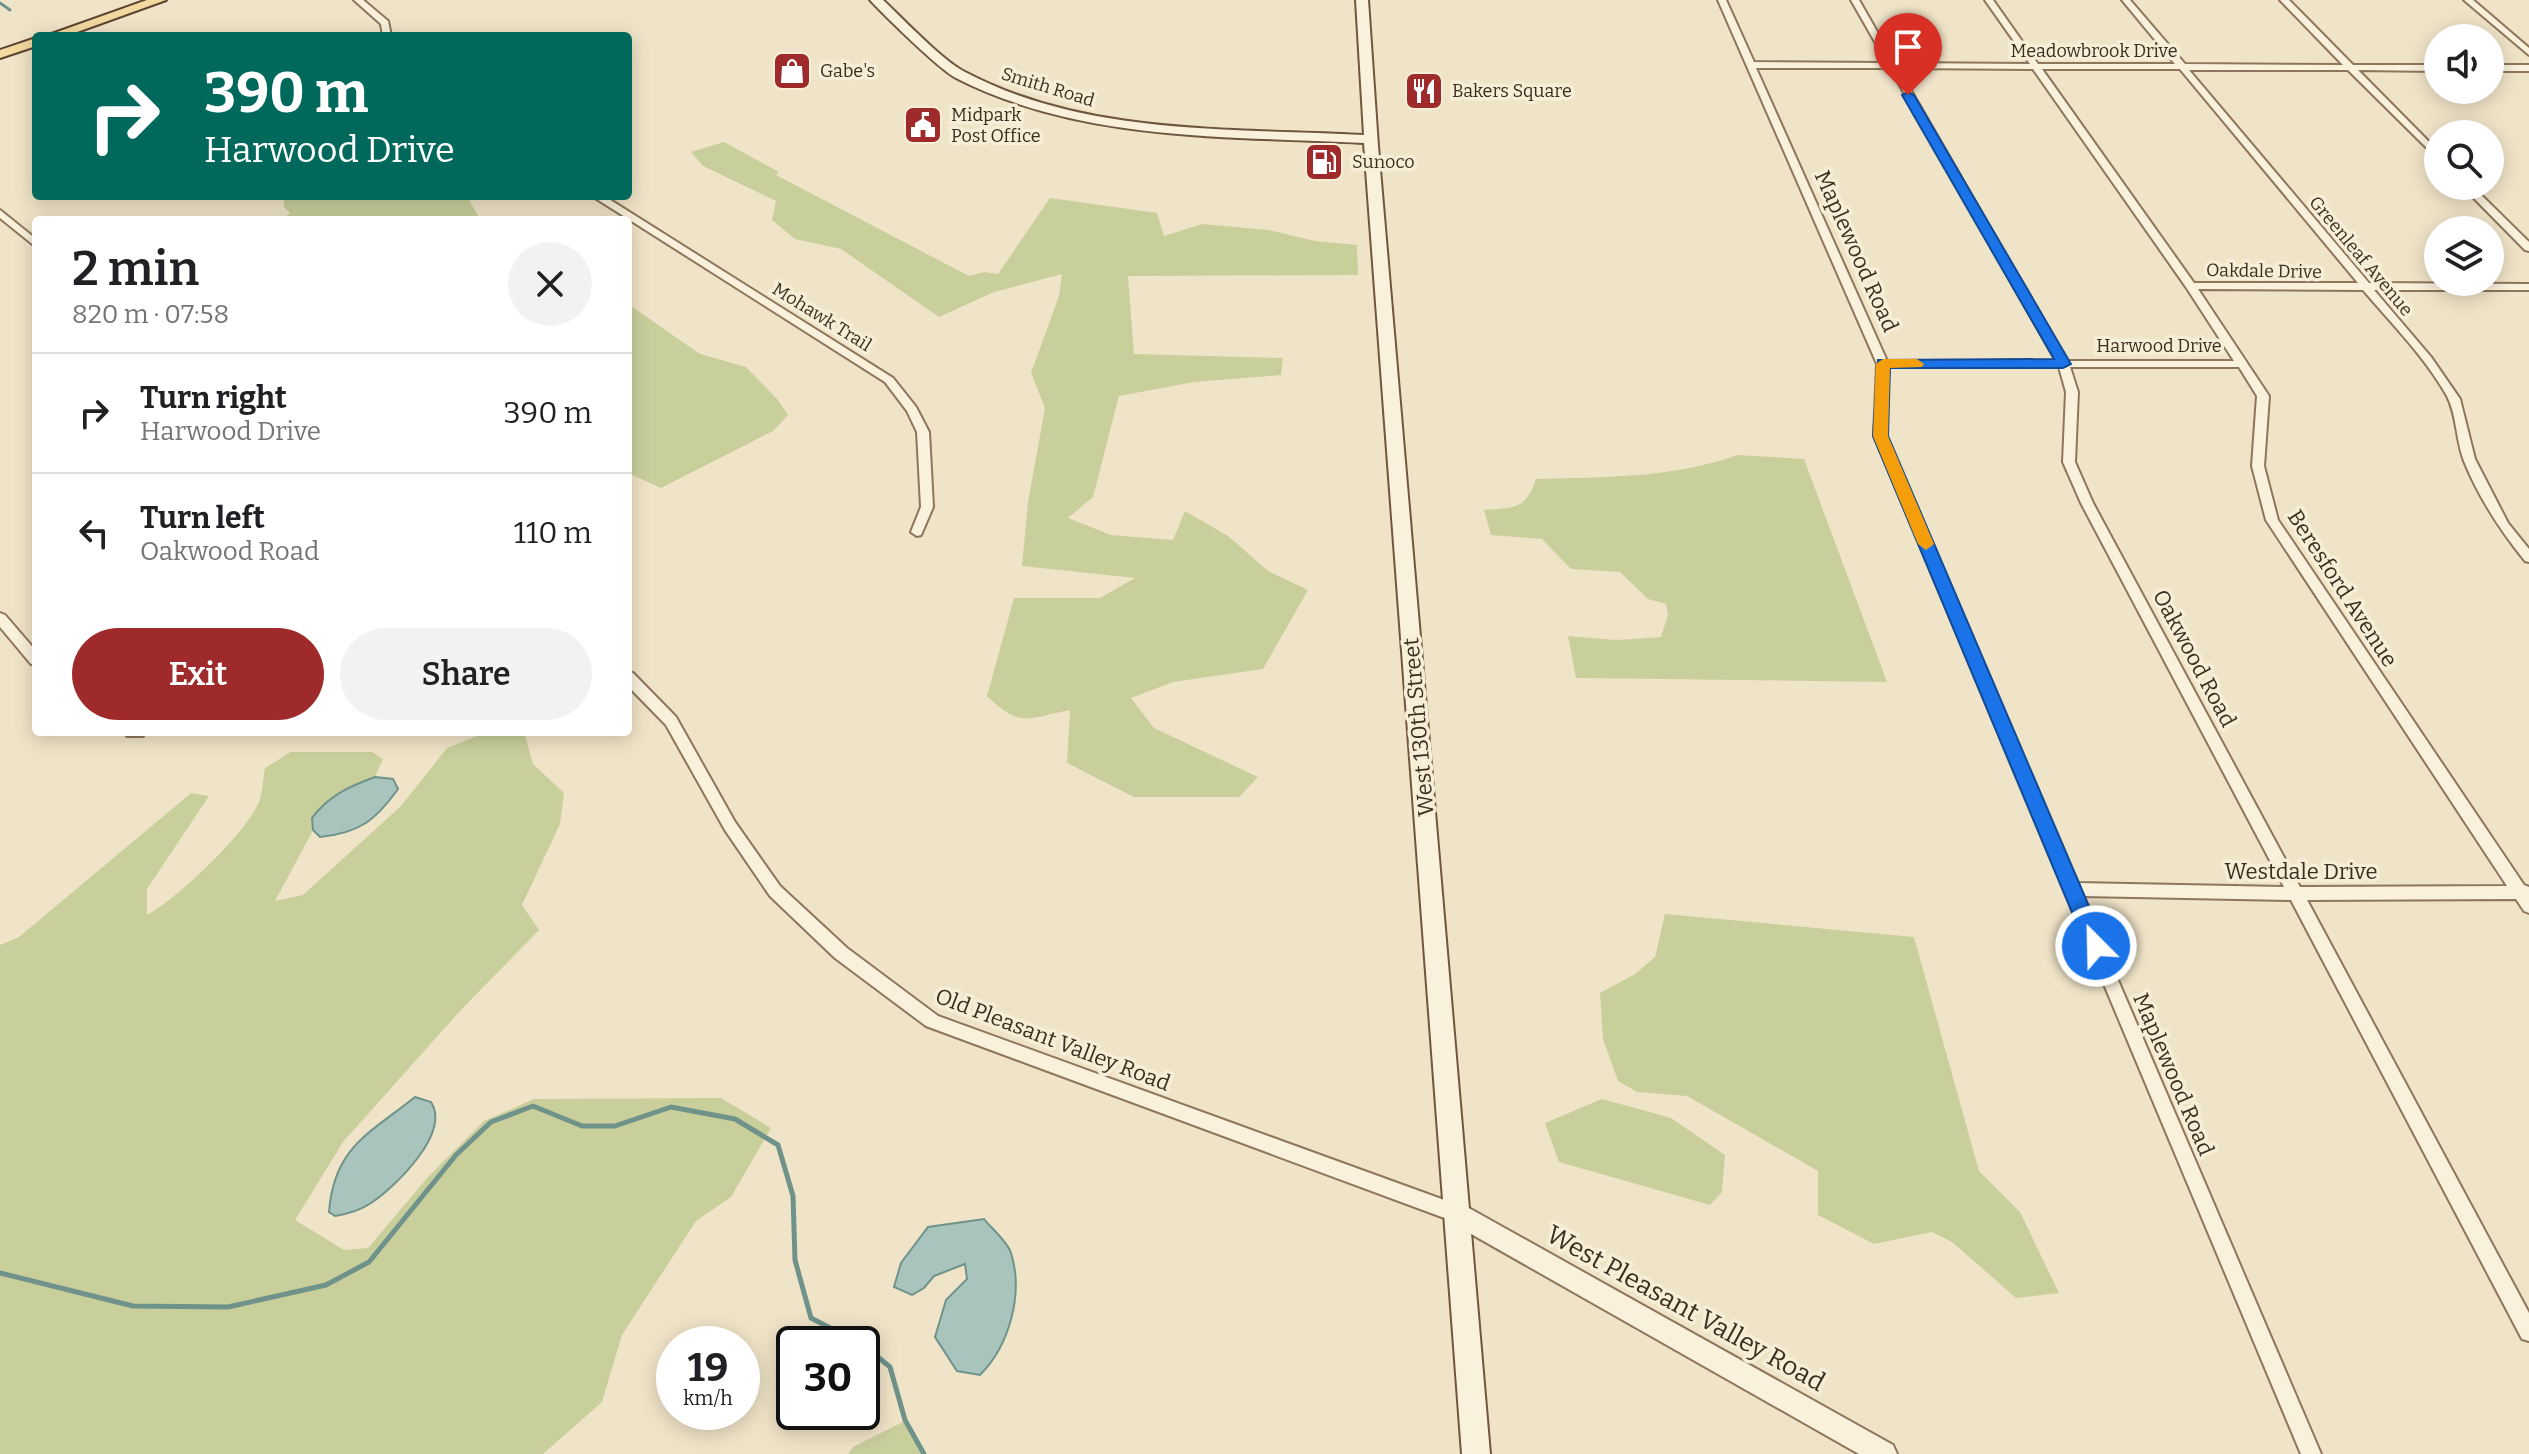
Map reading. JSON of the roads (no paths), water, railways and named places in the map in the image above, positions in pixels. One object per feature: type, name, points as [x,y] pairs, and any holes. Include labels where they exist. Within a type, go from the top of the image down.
[{"type":"main road","points":[[65,32],[160,0]]},
{"type":"main road","name":"Smith Road","points":[[876,0],[958,74],[1010,98],[1117,124],[1126,129],[1175,136],[1370,139]]},
{"type":"main road","name":"Smith Road","points":[[887,0],[900,14],[898,18]]},
{"type":"main road","name":"West 130th Street","points":[[1362,0],[1370,139],[1476,1454]]},
{"type":"main road","points":[[0,54],[32,43]]},
{"type":"street","points":[[358,0],[385,23],[386,32]]},
{"type":"street","name":"Maplewood Road","points":[[1722,0],[1883,364],[1880,436],[2311,1454]]},
{"type":"street","name":"Oakwood Road","points":[[1855,0],[2063,364],[2072,392],[2069,462],[2087,503],[2529,1332]]},
{"type":"street","name":"Beresford Avenue","points":[[1989,0],[2244,364],[2263,396],[2258,466],[2272,520],[2526,897]]},
{"type":"street","name":"Greenleaf Avenue","points":[[2126,0],[2427,359],[2454,399],[2469,459],[2484,491],[2503,525],[2529,558]]},
{"type":"street","points":[[2284,0],[2424,142]]},
{"type":"street","points":[[2468,0],[2529,52]]},
{"type":"street","name":"Meadowbrook Drive","points":[[1750,65],[2424,68]]},
{"type":"street","points":[[2504,68],[2529,68]]},
{"type":"street","name":"Mohawk Trail","points":[[603,200],[629,216]]},
{"type":"street","points":[[2481,200],[2529,248]]},
{"type":"street","points":[[0,213],[32,241]]},
{"type":"street","name":"Mohawk Trail","points":[[632,218],[889,380],[912,410],[923,432],[927,507],[917,532]]},
{"type":"street","name":"Oakdale Drive","points":[[2191,286],[2529,287]]},
{"type":"street","name":"Harwood Drive","points":[[1883,364],[2244,364]]},
{"type":"street","points":[[0,618],[32,655]]},
{"type":"street","name":"Old Pleasant Valley Road","points":[[632,681],[671,721],[730,826],[775,891],[841,953],[932,1021],[1458,1214]]},
{"type":"street","name":"Westdale Drive","points":[[2072,889],[2526,897]]},
{"type":"street","name":"West Pleasant Valley Road","points":[[1458,1214],[1884,1454]]},
{"type":"water","points":[[375,777],[393,779],[398,789],[365,824],[320,837],[313,830],[312,818],[332,798]]},
{"type":"water","points":[[415,1097],[431,1102],[435,1115],[434,1128],[418,1158],[394,1184],[367,1205],[335,1216],[329,1212],[332,1190],[346,1157],[369,1133]]},
{"type":"water","points":[[984,1219],[1009,1249],[1016,1285],[1015,1302],[1006,1334],[980,1375],[957,1371],[935,1337],[946,1300],[967,1279],[965,1264],[934,1276],[924,1288],[912,1295],[894,1287],[901,1263],[928,1227]]},
{"type":"waterway","points":[[0,3],[10,10]]},
{"type":"waterway","points":[[0,1273],[133,1306],[228,1307],[326,1285],[369,1262],[456,1155],[491,1122],[533,1106],[582,1126],[615,1126],[671,1107],[735,1119],[778,1145],[793,1196],[795,1260],[811,1318],[826,1326]]},
{"type":"waterway","points":[[880,1359],[890,1367],[905,1420],[924,1454]]},
{"type":"place","name":"Gabe's","points":[[792,71]]},
{"type":"place","name":"Bakers Square","points":[[1424,91]]},
{"type":"place","name":"Midpark Post Office","points":[[923,125]]},
{"type":"place","name":"Sunoco","points":[[1324,162]]}]
